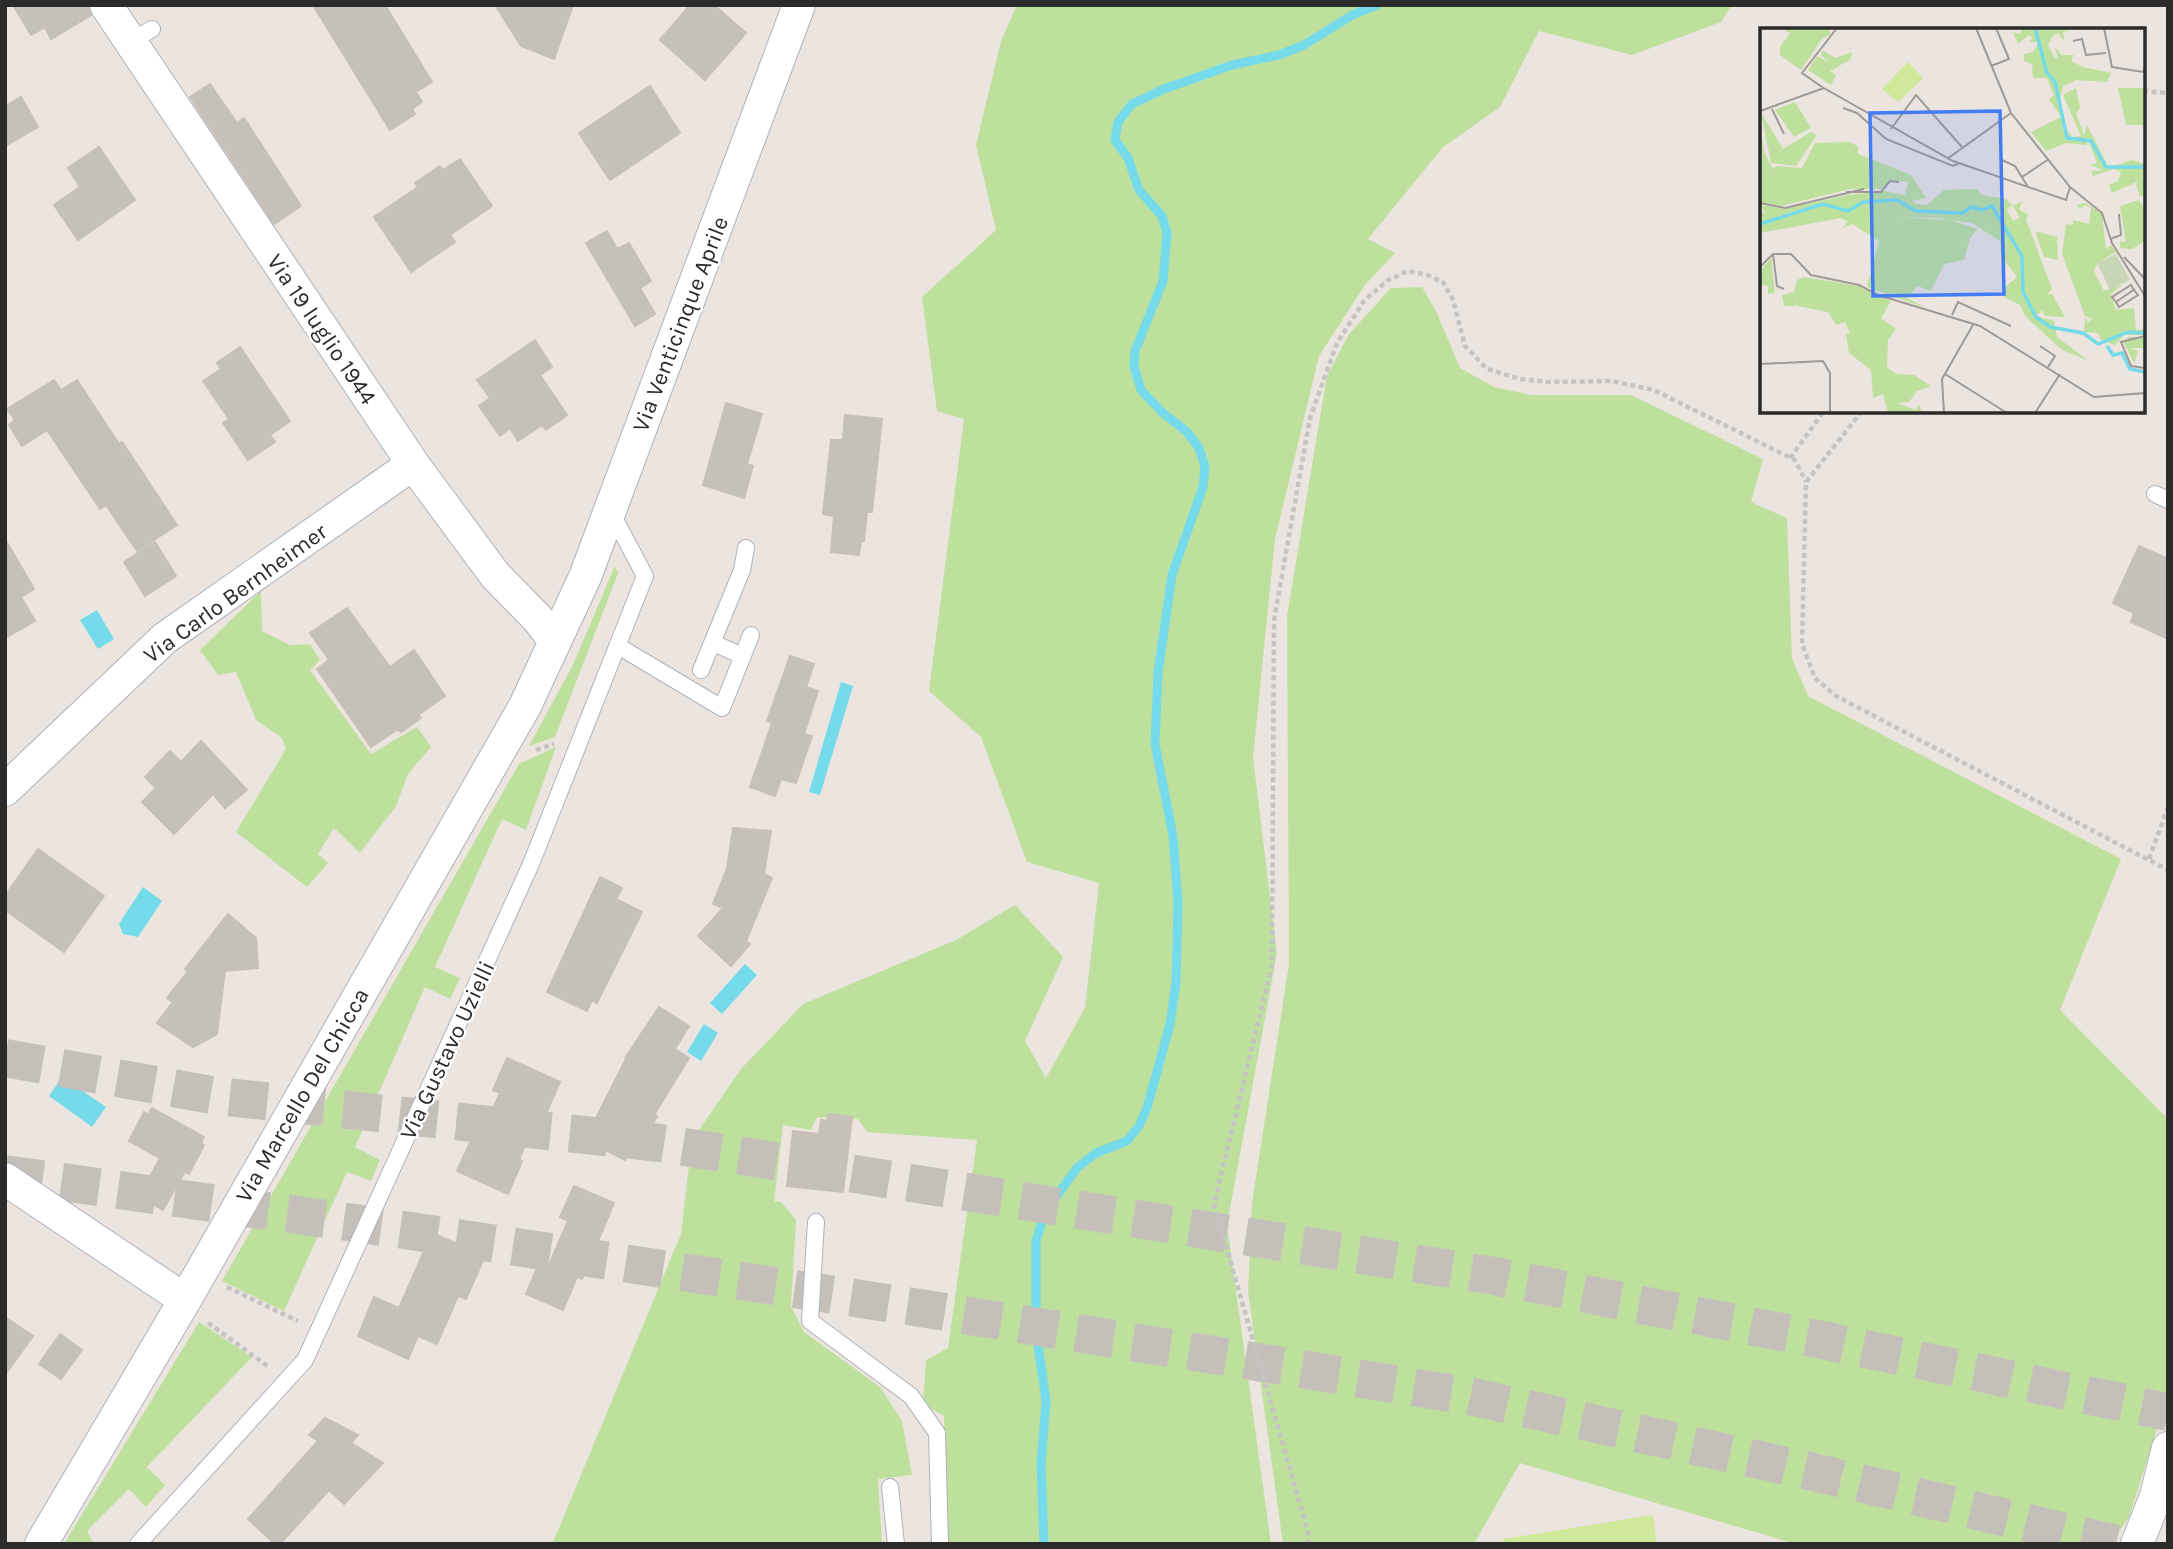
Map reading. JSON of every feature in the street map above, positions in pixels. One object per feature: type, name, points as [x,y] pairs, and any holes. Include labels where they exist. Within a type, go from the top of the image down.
[{"type":"street","name":"Via 19 luglio 1944","points":[[106,5],[141,35],[169,88],[413,464],[495,575],[538,619],[555,641]]},
{"type":"street","name":"Via Venticinque Aprile","points":[[555,641],[585,577],[799,5]]},
{"type":"street","name":"Via Carlo Bernheimer","points":[[5,790],[165,638],[413,464]]},
{"type":"street","name":"Via Marcello Del Chicca","points":[[41,1544],[192,1308],[524,706],[555,641]]},
{"type":"street","points":[[5,1179],[192,1308]]},
{"type":"street","points":[[2137,1544],[2155,1496],[2168,1448]]},
{"type":"lane","name":"Via Gustavo Uzielli","points":[[138,1544],[305,1360],[531,864],[645,576],[610,510]]},
{"type":"lane","points":[[701,670],[742,570],[746,548]]},
{"type":"lane","points":[[618,646],[722,708],[751,635]]},
{"type":"lane","points":[[713,643],[743,656]]},
{"type":"lane","points":[[816,1222],[810,1321],[911,1396],[937,1433],[940,1544]]},
{"type":"lane","points":[[890,1487],[896,1544]]},
{"type":"path","points":[[2145,91],[2168,93]]},
{"type":"path","points":[[1308,1544],[1308,1532],[1214,1204],[1272,965],[1275,620],[1310,418],[1337,343],[1364,301],[1388,280],[1408,271],[1443,282],[1453,299],[1465,346],[1487,369],[1520,379],[1612,382],[1654,390],[1795,460],[1806,482],[1802,644],[1815,678],[1836,696],[2168,870]]},
{"type":"path","points":[[1790,458],[1823,413]]},
{"type":"path","points":[[1806,482],[1860,413]]},
{"type":"path","points":[[530,752],[582,735]]},
{"type":"path","points":[[2149,859],[2168,807]]},
{"type":"path","points":[[217,1283],[302,1323]]},
{"type":"path","points":[[192,1308],[273,1370]]},
{"type":"green space","points":[[1017,5],[1732,5],[1721,22],[1632,55],[1539,31],[1500,107],[1443,147],[1368,239],[1395,253],[1365,285],[1319,356],[1275,539],[1253,758],[1277,953],[1227,1225],[1271,1544],[945,1544],[944,1416],[923,1404],[926,1360],[948,1348],[977,1140],[867,1132],[858,1119],[817,1117],[811,1130],[783,1125],[774,1201],[781,1202],[796,1220],[791,1306],[804,1332],[880,1387],[902,1421],[912,1475],[878,1479],[882,1544],[550,1544],[554,1540],[681,1234],[692,1140],[741,1069],[803,1004],[956,940],[1015,905],[1063,957],[1025,1041],[1046,1078],[1085,1008],[1099,883],[1027,862],[981,737],[929,691],[964,419],[937,411],[922,297],[996,230],[976,145],[1001,41]]},
{"type":"green space","points":[[1422,287],[1436,311],[1460,368],[1494,387],[1531,395],[1631,395],[1763,459],[1751,502],[1787,518],[1792,658],[1808,696],[2121,859],[2060,1010],[2168,1119],[2168,1395],[2129,1517],[2110,1544],[1796,1544],[1520,1463],[1474,1544],[1283,1544],[1248,1291],[1252,1203],[1289,964],[1287,616],[1327,376],[1349,334],[1391,288]]},
{"type":"green space","points":[[615,566],[618,573],[555,737],[529,746],[572,667]]},
{"type":"green space","points":[[261,591],[262,631],[290,645],[310,644],[320,660],[310,670],[371,754],[417,727],[431,747],[408,774],[396,806],[360,853],[334,828],[318,854],[328,863],[307,887],[236,832],[286,749],[282,738],[256,720],[236,672],[218,675],[200,650]]},
{"type":"green space","points":[[556,747],[526,830],[502,819],[435,967],[460,978],[450,999],[425,987],[355,1147],[380,1160],[371,1181],[347,1172],[284,1311],[222,1281],[519,764]]},
{"type":"green space","points":[[199,1322],[252,1357],[147,1467],[165,1485],[146,1507],[129,1489],[87,1531],[94,1544],[64,1544]]},
{"type":"green space","points":[[1653,1515],[1657,1544],[1504,1544],[1503,1539]]},
{"type":"water","points":[[97,610],[114,639],[98,649],[80,620]]},
{"type":"water","points":[[841,682],[853,686],[820,795],[809,792]]},
{"type":"water","points":[[143,887],[162,901],[138,937],[123,934],[119,924]]},
{"type":"water","points":[[745,964],[757,975],[722,1014],[710,1003]]},
{"type":"water","points":[[704,1024],[718,1033],[701,1061],[687,1052]]},
{"type":"water","points":[[62,1077],[106,1107],[92,1127],[49,1096]]},
{"type":"building","points":[[13,5],[88,5],[91,15],[51,39],[45,27],[31,35]]},
{"type":"building","points":[[313,5],[385,5],[432,82],[416,92],[422,102],[412,109],[415,114],[390,130]]},
{"type":"building","points":[[495,5],[573,5],[554,59],[521,46]]},
{"type":"building","points":[[690,5],[714,5],[746,33],[705,80],[660,40]]},
{"type":"building","points":[[210,84],[237,123],[244,118],[301,206],[274,224],[190,97]]},
{"type":"building","points":[[650,86],[680,133],[610,180],[579,133]]},
{"type":"building","points":[[21,97],[38,127],[5,146],[5,106]]},
{"type":"building","points":[[99,147],[135,200],[78,240],[54,205],[80,187],[68,168]]},
{"type":"building","points":[[460,159],[492,206],[450,235],[455,242],[411,272],[374,217],[418,187],[415,183],[440,166],[443,170]]},
{"type":"building","points":[[607,231],[617,249],[629,243],[651,281],[640,288],[655,314],[635,326],[586,243]]},
{"type":"building","points":[[535,340],[552,367],[540,375],[567,415],[546,430],[542,425],[518,441],[510,428],[500,436],[479,406],[490,398],[477,380]]},
{"type":"building","points":[[240,347],[290,421],[270,435],[275,442],[248,460],[223,423],[229,419],[203,381],[221,369],[217,363]]},
{"type":"building","points":[[54,380],[61,390],[77,380],[177,525],[137,551],[106,505],[100,509],[47,430],[22,446],[9,425],[15,420],[7,409]]},
{"type":"building","points":[[726,403],[762,414],[747,464],[753,466],[744,498],[703,485]]},
{"type":"building","points":[[845,415],[882,419],[872,512],[867,512],[864,541],[861,541],[859,555],[831,552],[834,516],[823,514],[831,440],[843,440]]},
{"type":"building","points":[[5,539],[34,589],[21,597],[35,621],[5,638]]},
{"type":"building","points":[[155,542],[176,576],[145,596],[124,562]]},
{"type":"building","points":[[2139,546],[2168,559],[2168,639],[2131,622],[2134,613],[2113,603]]},
{"type":"building","points":[[347,608],[390,667],[414,650],[445,696],[418,715],[421,718],[401,732],[398,729],[371,747],[317,669],[329,660],[310,633]]},
{"type":"building","points":[[790,656],[814,664],[806,687],[818,691],[804,734],[812,736],[796,783],[781,779],[775,796],[750,787],[772,723],[767,721]]},
{"type":"building","points":[[201,741],[247,790],[225,808],[213,794],[174,834],[142,802],[156,788],[145,777],[170,751],[181,762]]},
{"type":"building","points":[[733,828],[771,831],[764,874],[772,878],[746,941],[750,944],[731,966],[698,936],[723,908],[713,904],[727,868]]},
{"type":"building","points":[[38,849],[104,896],[64,952],[5,910],[5,896]]},
{"type":"building","points":[[600,877],[622,888],[616,899],[642,912],[597,1003],[592,1000],[587,1011],[547,992]]},
{"type":"building","points":[[228,914],[256,938],[258,968],[225,971],[217,1034],[193,1047],[157,1023],[173,1002],[167,998],[188,971],[185,969]]},
{"type":"building","points":[[659,1007],[689,1026],[675,1049],[689,1058],[654,1115],[657,1116],[643,1144],[635,1140],[625,1160],[596,1145],[605,1125],[595,1120],[625,1058]]},
{"type":"building","points":[[507,1058],[560,1082],[546,1114],[540,1111],[519,1159],[522,1161],[508,1194],[457,1171],[472,1138],[478,1141],[500,1093],[493,1090]]},
{"type":"building","points":[[152,1108],[204,1137],[201,1143],[204,1145],[189,1174],[185,1171],[163,1210],[139,1197],[160,1158],[129,1141],[144,1112],[148,1115]]},
{"type":"building","points":[[828,1114],[852,1117],[843,1192],[787,1186],[793,1131],[819,1134],[821,1120],[827,1121]]},
{"type":"building","points":[[574,1186],[614,1203],[582,1279],[577,1277],[563,1310],[526,1294],[540,1261],[549,1265],[568,1221],[560,1217]]},
{"type":"building","points":[[432,1233],[485,1256],[466,1299],[458,1296],[437,1344],[418,1336],[408,1359],[358,1336],[374,1297],[399,1308]]},
{"type":"building","points":[[5,1317],[33,1336],[5,1375]]},
{"type":"building","points":[[60,1334],[82,1350],[61,1379],[39,1364]]},
{"type":"building","points":[[325,1418],[358,1435],[351,1443],[383,1463],[344,1504],[329,1490],[280,1544],[275,1544],[248,1519],[318,1441],[309,1435]]},
{"type":"waterway","points":[[1044,1544],[1041,1464],[1046,1401],[1036,1330],[1036,1242],[1042,1221],[1053,1201],[1077,1168],[1096,1153],[1127,1141],[1139,1126],[1147,1108],[1170,1024],[1176,983],[1178,902],[1173,836],[1155,744],[1158,672],[1172,575],[1203,487],[1205,466],[1199,448],[1187,432],[1163,413],[1141,390],[1134,366],[1135,351],[1163,281],[1167,233],[1162,216],[1139,190],[1128,158],[1115,140],[1118,122],[1132,104],[1164,89],[1232,65],[1279,55],[1304,45],[1354,14],[1377,5]]},
{"type":"tunnel","points":[[5,1058],[217,1096],[660,1143],[1494,1276],[1827,1341],[2168,1412]]},
{"type":"tunnel","points":[[5,1174],[404,1230],[914,1307],[1469,1396],[1809,1471],[2116,1544]]}]
